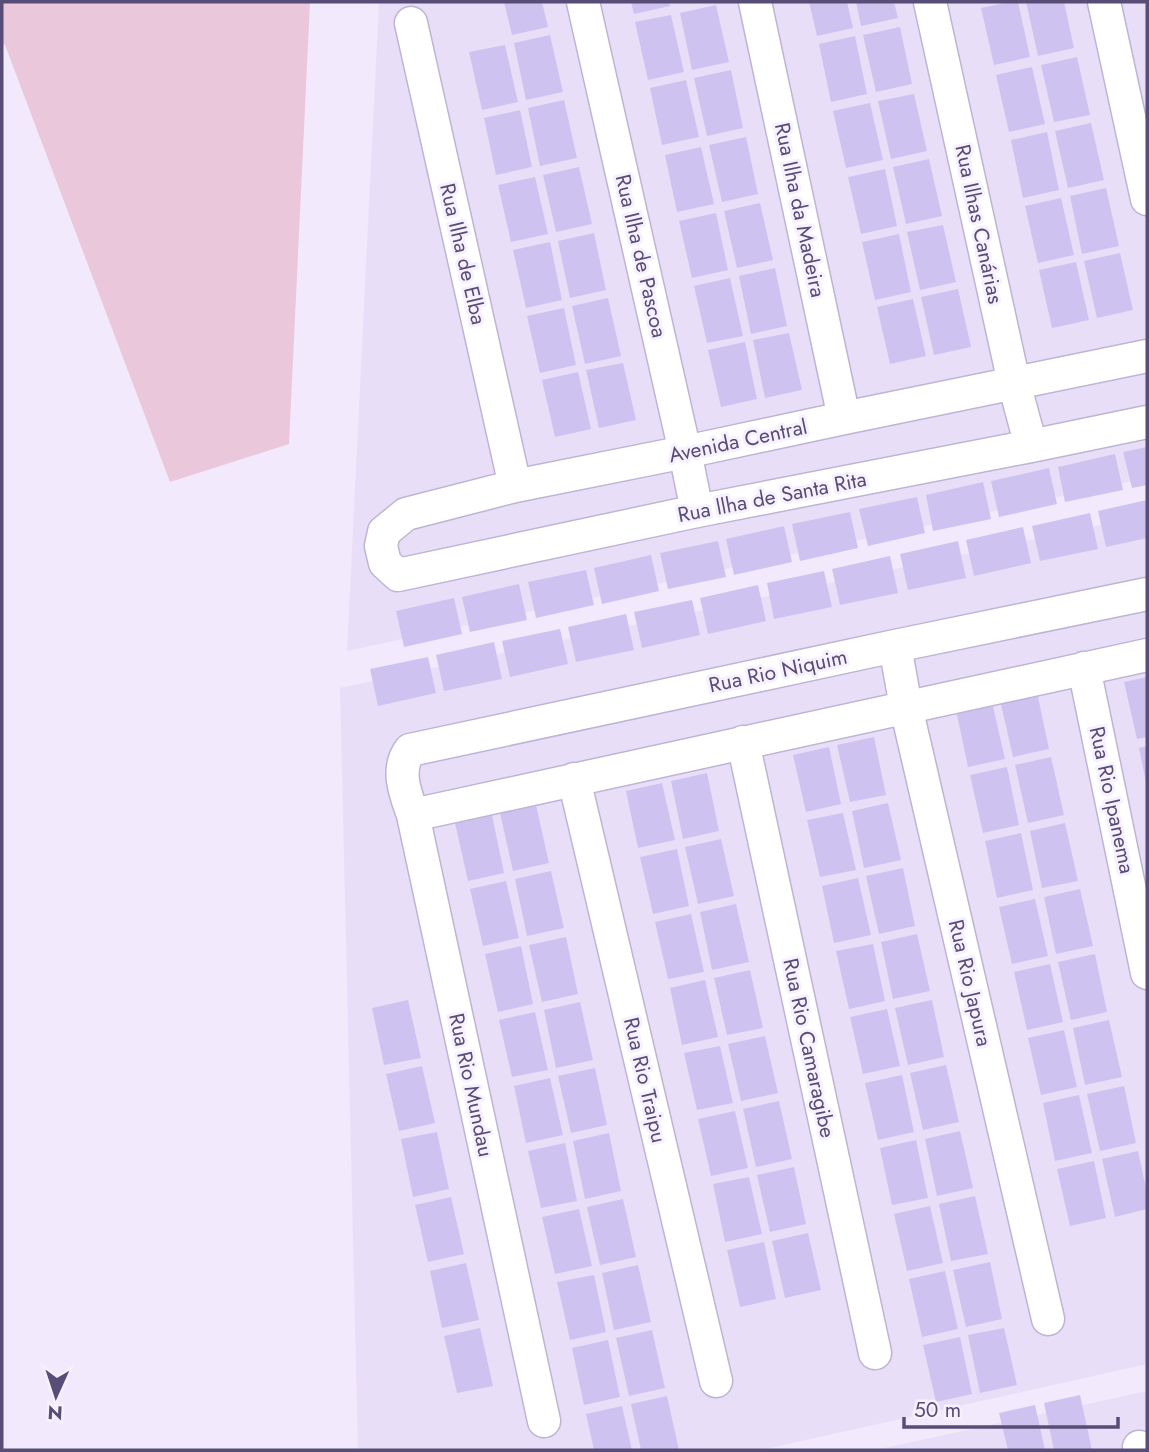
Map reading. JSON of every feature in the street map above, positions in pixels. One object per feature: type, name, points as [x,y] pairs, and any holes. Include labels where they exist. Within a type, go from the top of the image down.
[{"type":"street","name":"Rua Ilha de Pascoa","points":[[583,2],[697,511]]},
{"type":"street","name":"Rua Ilha da Madeira","points":[[755,2],[844,418]]},
{"type":"street","name":"Rua Ilhas Canárias","points":[[930,2],[1014,383],[1031,446]]},
{"type":"street","points":[[1104,2],[1147,199]]},
{"type":"street","name":"Rua Ilha de Elba","points":[[411,23],[515,486]]},
{"type":"street","name":"Avenida Central","points":[[398,575],[385,563],[381,546],[384,532],[406,514],[515,486],[1147,356]]},
{"type":"street","name":"Rua llha de Santa Rita","points":[[398,575],[697,511],[1147,422]]},
{"type":"street","name":"Rua Rio Niquim","points":[[410,750],[1147,594]]},
{"type":"street","name":"Rua Rio Japura","points":[[895,646],[906,706],[1048,1319]]},
{"type":"street","points":[[413,815],[1147,654]]},
{"type":"street","name":"Rua Rio Ipanema","points":[[1084,668],[1147,973]]},
{"type":"street","name":"Rua Rio Camaragibe","points":[[743,742],[875,1353]]},
{"type":"street","name":"Rua Rio Mundau","points":[[410,750],[405,757],[402,783],[413,815],[544,1421]]},
{"type":"street","name":"Rua Rio Traipu","points":[[574,779],[716,1381]]},
{"type":"shaded area","points":[[2,2],[310,2],[289,444],[170,482],[2,42]]},
{"type":"shaded area","points":[[379,2],[1147,2],[1147,478],[347,651]]},
{"type":"shaded area","points":[[1147,515],[1147,1364],[761,1450],[358,1450],[340,688]]},
{"type":"shaded area","points":[[1147,1391],[1147,1450],[875,1450]]},
{"type":"building","points":[[504,2],[542,2],[548,27],[512,35]]},
{"type":"building","points":[[631,2],[669,2],[670,6],[634,14]]},
{"type":"building","points":[[809,2],[847,2],[853,28],[817,36]]},
{"type":"building","points":[[856,2],[894,2],[898,18],[861,26]]},
{"type":"building","points":[[1018,2],[1030,57],[994,65],[981,8]]},
{"type":"building","points":[[1026,2],[1064,2],[1074,48],[1038,56]]},
{"type":"building","points":[[716,5],[729,62],[692,70],[680,13]]},
{"type":"building","points":[[671,15],[684,72],[648,80],[635,22]]},
{"type":"building","points":[[900,27],[912,84],[876,92],[863,35]]},
{"type":"building","points":[[550,35],[563,92],[526,100],[514,43]]},
{"type":"building","points":[[855,36],[867,94],[831,102],[819,44]]},
{"type":"building","points":[[505,45],[518,102],[482,110],[469,52]]},
{"type":"building","points":[[1077,57],[1090,115],[1054,122],[1041,65]]},
{"type":"building","points":[[1032,67],[1045,124],[1009,132],[996,75]]},
{"type":"building","points":[[731,70],[743,128],[707,136],[694,78]]},
{"type":"building","points":[[686,80],[699,137],[662,145],[650,88]]},
{"type":"building","points":[[914,94],[927,151],[891,159],[878,101]]},
{"type":"building","points":[[564,100],[577,158],[540,166],[528,108]]},
{"type":"building","points":[[870,103],[883,160],[846,168],[833,111]]},
{"type":"building","points":[[520,110],[532,167],[496,175],[484,118]]},
{"type":"building","points":[[1091,123],[1104,180],[1068,188],[1055,131]]},
{"type":"building","points":[[1047,132],[1059,190],[1023,198],[1011,140]]},
{"type":"building","points":[[746,137],[758,194],[722,202],[709,145]]},
{"type":"building","points":[[701,147],[714,204],[677,212],[665,155]]},
{"type":"building","points":[[929,159],[942,216],[906,224],[893,167]]},
{"type":"building","points":[[579,167],[592,224],[556,232],[543,175]]},
{"type":"building","points":[[885,169],[897,226],[861,234],[848,177]]},
{"type":"building","points":[[535,177],[548,234],[511,242],[498,185]]},
{"type":"building","points":[[1106,188],[1119,246],[1082,254],[1070,196]]},
{"type":"building","points":[[1061,198],[1074,255],[1038,263],[1025,206]]},
{"type":"building","points":[[760,203],[773,260],[737,268],[724,211]]},
{"type":"building","points":[[716,213],[728,270],[692,278],[679,221]]},
{"type":"building","points":[[943,225],[956,282],[920,290],[907,232]]},
{"type":"building","points":[[594,233],[606,290],[570,298],[558,241]]},
{"type":"building","points":[[899,234],[911,292],[875,300],[862,242]]},
{"type":"building","points":[[550,242],[562,300],[526,308],[513,250]]},
{"type":"building","points":[[1120,253],[1133,310],[1097,318],[1084,261]]},
{"type":"building","points":[[1076,262],[1089,320],[1052,328],[1039,270]]},
{"type":"building","points":[[775,268],[787,326],[751,334],[739,276]]},
{"type":"building","points":[[730,278],[743,336],[707,343],[694,286]]},
{"type":"building","points":[[958,289],[971,347],[934,355],[921,297]]},
{"type":"building","points":[[608,298],[621,356],[585,364],[572,306]]},
{"type":"building","points":[[913,299],[926,356],[890,364],[877,307]]},
{"type":"building","points":[[564,308],[576,365],[540,373],[527,316]]},
{"type":"building","points":[[789,333],[802,390],[765,398],[753,340]]},
{"type":"building","points":[[745,342],[757,399],[721,407],[708,350]]},
{"type":"building","points":[[623,363],[636,420],[599,428],[586,370]]},
{"type":"building","points":[[578,372],[591,429],[555,437],[542,380]]},
{"type":"building","points":[[1147,447],[1147,485],[1132,488],[1123,452]]},
{"type":"building","points":[[1115,454],[1123,490],[1065,502],[1058,467]]},
{"type":"building","points":[[1049,468],[1057,504],[999,517],[991,481]]},
{"type":"building","points":[[983,482],[991,519],[933,531],[926,495]]},
{"type":"building","points":[[917,497],[925,533],[868,546],[859,509]]},
{"type":"building","points":[[1147,500],[1147,538],[1106,547],[1098,511]]},
{"type":"building","points":[[850,512],[858,548],[800,561],[792,524]]},
{"type":"building","points":[[1090,513],[1098,549],[1040,561],[1032,526]]},
{"type":"building","points":[[784,526],[792,562],[734,575],[726,539]]},
{"type":"building","points":[[1023,527],[1031,563],[974,576],[966,540]]},
{"type":"building","points":[[718,541],[726,577],[668,589],[660,553]]},
{"type":"building","points":[[958,541],[966,578],[908,590],[900,554]]},
{"type":"building","points":[[651,555],[659,591],[602,604],[594,568]]},
{"type":"building","points":[[890,556],[898,593],[840,605],[832,569]]},
{"type":"building","points":[[586,570],[594,605],[536,618],[528,582]]},
{"type":"building","points":[[824,571],[832,607],[774,619],[767,583]]},
{"type":"building","points":[[519,584],[527,620],[470,632],[462,597]]},
{"type":"building","points":[[758,585],[766,621],[708,634],[700,598]]},
{"type":"building","points":[[454,598],[462,634],[404,647],[396,611]]},
{"type":"building","points":[[692,600],[700,635],[642,648],[634,612]]},
{"type":"building","points":[[626,614],[634,650],[576,662],[568,627]]},
{"type":"building","points":[[560,629],[568,664],[510,677],[502,641]]},
{"type":"building","points":[[494,642],[502,679],[444,691],[436,655]]},
{"type":"building","points":[[428,657],[436,693],[378,706],[370,669]]},
{"type":"building","points":[[1147,677],[1147,737],[1137,739],[1124,682]]},
{"type":"building","points":[[1037,692],[1049,749],[1013,757],[1000,700]]},
{"type":"building","points":[[992,702],[1005,759],[968,767],[956,710]]},
{"type":"building","points":[[874,737],[886,795],[850,802],[837,745]]},
{"type":"building","points":[[1147,746],[1147,782],[1146,782],[1139,748]]},
{"type":"building","points":[[829,747],[841,804],[806,812],[793,755]]},
{"type":"building","points":[[1051,757],[1064,815],[1028,823],[1015,765]]},
{"type":"building","points":[[1007,767],[1019,825],[983,833],[970,775]]},
{"type":"building","points":[[707,773],[719,831],[683,839],[671,781]]},
{"type":"building","points":[[662,783],[675,840],[638,848],[626,791]]},
{"type":"building","points":[[888,803],[901,860],[864,868],[852,811]]},
{"type":"building","points":[[536,805],[549,863],[513,871],[500,813]]},
{"type":"building","points":[[843,813],[856,870],[820,877],[807,820]]},
{"type":"building","points":[[492,815],[504,873],[468,881],[455,823]]},
{"type":"building","points":[[1065,823],[1078,881],[1042,888],[1030,831]]},
{"type":"building","points":[[1021,833],[1033,890],[997,898],[985,841]]},
{"type":"building","points":[[721,839],[734,896],[698,904],[685,847]]},
{"type":"building","points":[[677,849],[689,906],[653,914],[640,857]]},
{"type":"building","points":[[903,868],[915,926],[879,934],[866,876]]},
{"type":"building","points":[[551,871],[564,928],[527,936],[515,879]]},
{"type":"building","points":[[858,878],[871,935],[834,943],[822,886]]},
{"type":"building","points":[[506,881],[519,938],[483,946],[470,889]]},
{"type":"building","points":[[1080,889],[1093,946],[1056,954],[1044,897]]},
{"type":"building","points":[[1035,899],[1048,956],[1012,964],[999,907]]},
{"type":"building","points":[[736,904],[749,962],[712,970],[700,912]]},
{"type":"building","points":[[691,914],[704,972],[668,979],[655,922]]},
{"type":"building","points":[[917,934],[930,991],[893,999],[881,942]]},
{"type":"building","points":[[566,937],[578,994],[542,1002],[529,945]]},
{"type":"building","points":[[873,944],[885,1001],[849,1009],[836,951]]},
{"type":"building","points":[[521,946],[533,1004],[498,1012],[485,954]]},
{"type":"building","points":[[1095,954],[1107,1012],[1071,1020],[1058,962]]},
{"type":"building","points":[[1050,964],[1063,1022],[1027,1030],[1014,972]]},
{"type":"building","points":[[750,970],[763,1028],[727,1035],[714,978]]},
{"type":"building","points":[[705,980],[718,1037],[682,1045],[670,988]]},
{"type":"building","points":[[408,1000],[421,1058],[384,1065],[372,1008]]},
{"type":"building","points":[[932,1000],[944,1057],[908,1065],[895,1008]]},
{"type":"building","points":[[580,1002],[593,1060],[556,1068],[544,1010]]},
{"type":"building","points":[[887,1009],[900,1066],[863,1074],[850,1017]]},
{"type":"building","points":[[535,1012],[548,1070],[512,1077],[499,1020]]},
{"type":"building","points":[[1109,1020],[1122,1077],[1085,1085],[1073,1028]]},
{"type":"building","points":[[1064,1030],[1077,1087],[1041,1095],[1028,1038]]},
{"type":"building","points":[[765,1036],[778,1093],[741,1101],[728,1044]]},
{"type":"building","points":[[720,1046],[733,1103],[697,1110],[684,1053]]},
{"type":"building","points":[[946,1065],[959,1122],[923,1130],[910,1073]]},
{"type":"building","points":[[422,1066],[435,1123],[399,1131],[386,1074]]},
{"type":"building","points":[[595,1068],[607,1125],[571,1133],[558,1076]]},
{"type":"building","points":[[902,1075],[914,1132],[878,1140],[865,1083]]},
{"type":"building","points":[[550,1078],[563,1135],[526,1143],[514,1086]]},
{"type":"building","points":[[1124,1086],[1136,1143],[1100,1151],[1087,1094]]},
{"type":"building","points":[[1079,1095],[1092,1153],[1055,1161],[1043,1103]]},
{"type":"building","points":[[779,1101],[792,1159],[756,1167],[743,1109]]},
{"type":"building","points":[[735,1111],[748,1168],[711,1176],[698,1119]]},
{"type":"building","points":[[960,1131],[973,1188],[937,1196],[925,1139]]},
{"type":"building","points":[[437,1132],[449,1189],[413,1197],[401,1139]]},
{"type":"building","points":[[609,1133],[621,1191],[585,1199],[573,1141]]},
{"type":"building","points":[[916,1140],[928,1198],[892,1205],[880,1148]]},
{"type":"building","points":[[565,1143],[577,1201],[541,1208],[528,1151]]},
{"type":"building","points":[[1138,1151],[1147,1193],[1147,1209],[1115,1217],[1102,1159]]},
{"type":"building","points":[[1094,1161],[1106,1218],[1070,1226],[1057,1169]]},
{"type":"building","points":[[794,1167],[806,1224],[770,1232],[757,1175]]},
{"type":"building","points":[[749,1177],[762,1234],[725,1242],[713,1184]]},
{"type":"building","points":[[975,1196],[988,1254],[951,1261],[939,1204]]},
{"type":"building","points":[[451,1197],[464,1254],[428,1262],[415,1205]]},
{"type":"building","points":[[623,1199],[636,1257],[600,1265],[587,1207]]},
{"type":"building","points":[[930,1206],[943,1263],[907,1271],[894,1214]]},
{"type":"building","points":[[579,1209],[592,1266],[555,1274],[542,1217]]},
{"type":"building","points":[[808,1233],[821,1290],[785,1298],[772,1241]]},
{"type":"building","points":[[764,1242],[776,1299],[740,1307],[727,1250]]},
{"type":"building","points":[[990,1262],[1002,1319],[966,1327],[953,1270]]},
{"type":"building","points":[[466,1263],[479,1320],[442,1328],[430,1271]]},
{"type":"building","points":[[638,1265],[651,1322],[614,1330],[602,1273]]},
{"type":"building","points":[[945,1271],[958,1329],[922,1337],[909,1279]]},
{"type":"building","points":[[594,1275],[606,1332],[570,1340],[557,1282]]},
{"type":"building","points":[[480,1328],[493,1386],[457,1393],[444,1336]]},
{"type":"building","points":[[1004,1328],[1017,1385],[980,1393],[968,1335]]},
{"type":"building","points":[[652,1330],[665,1388],[629,1396],[616,1338]]},
{"type":"building","points":[[960,1337],[972,1394],[936,1402],[923,1345]]},
{"type":"building","points":[[608,1340],[620,1397],[584,1405],[572,1348]]},
{"type":"building","points":[[1080,1395],[1092,1450],[1054,1450],[1044,1403]]},
{"type":"building","points":[[667,1396],[679,1450],[641,1450],[631,1404]]},
{"type":"building","points":[[1035,1405],[1045,1450],[1008,1450],[999,1413]]},
{"type":"building","points":[[622,1406],[632,1450],[594,1450],[586,1414]]}]
